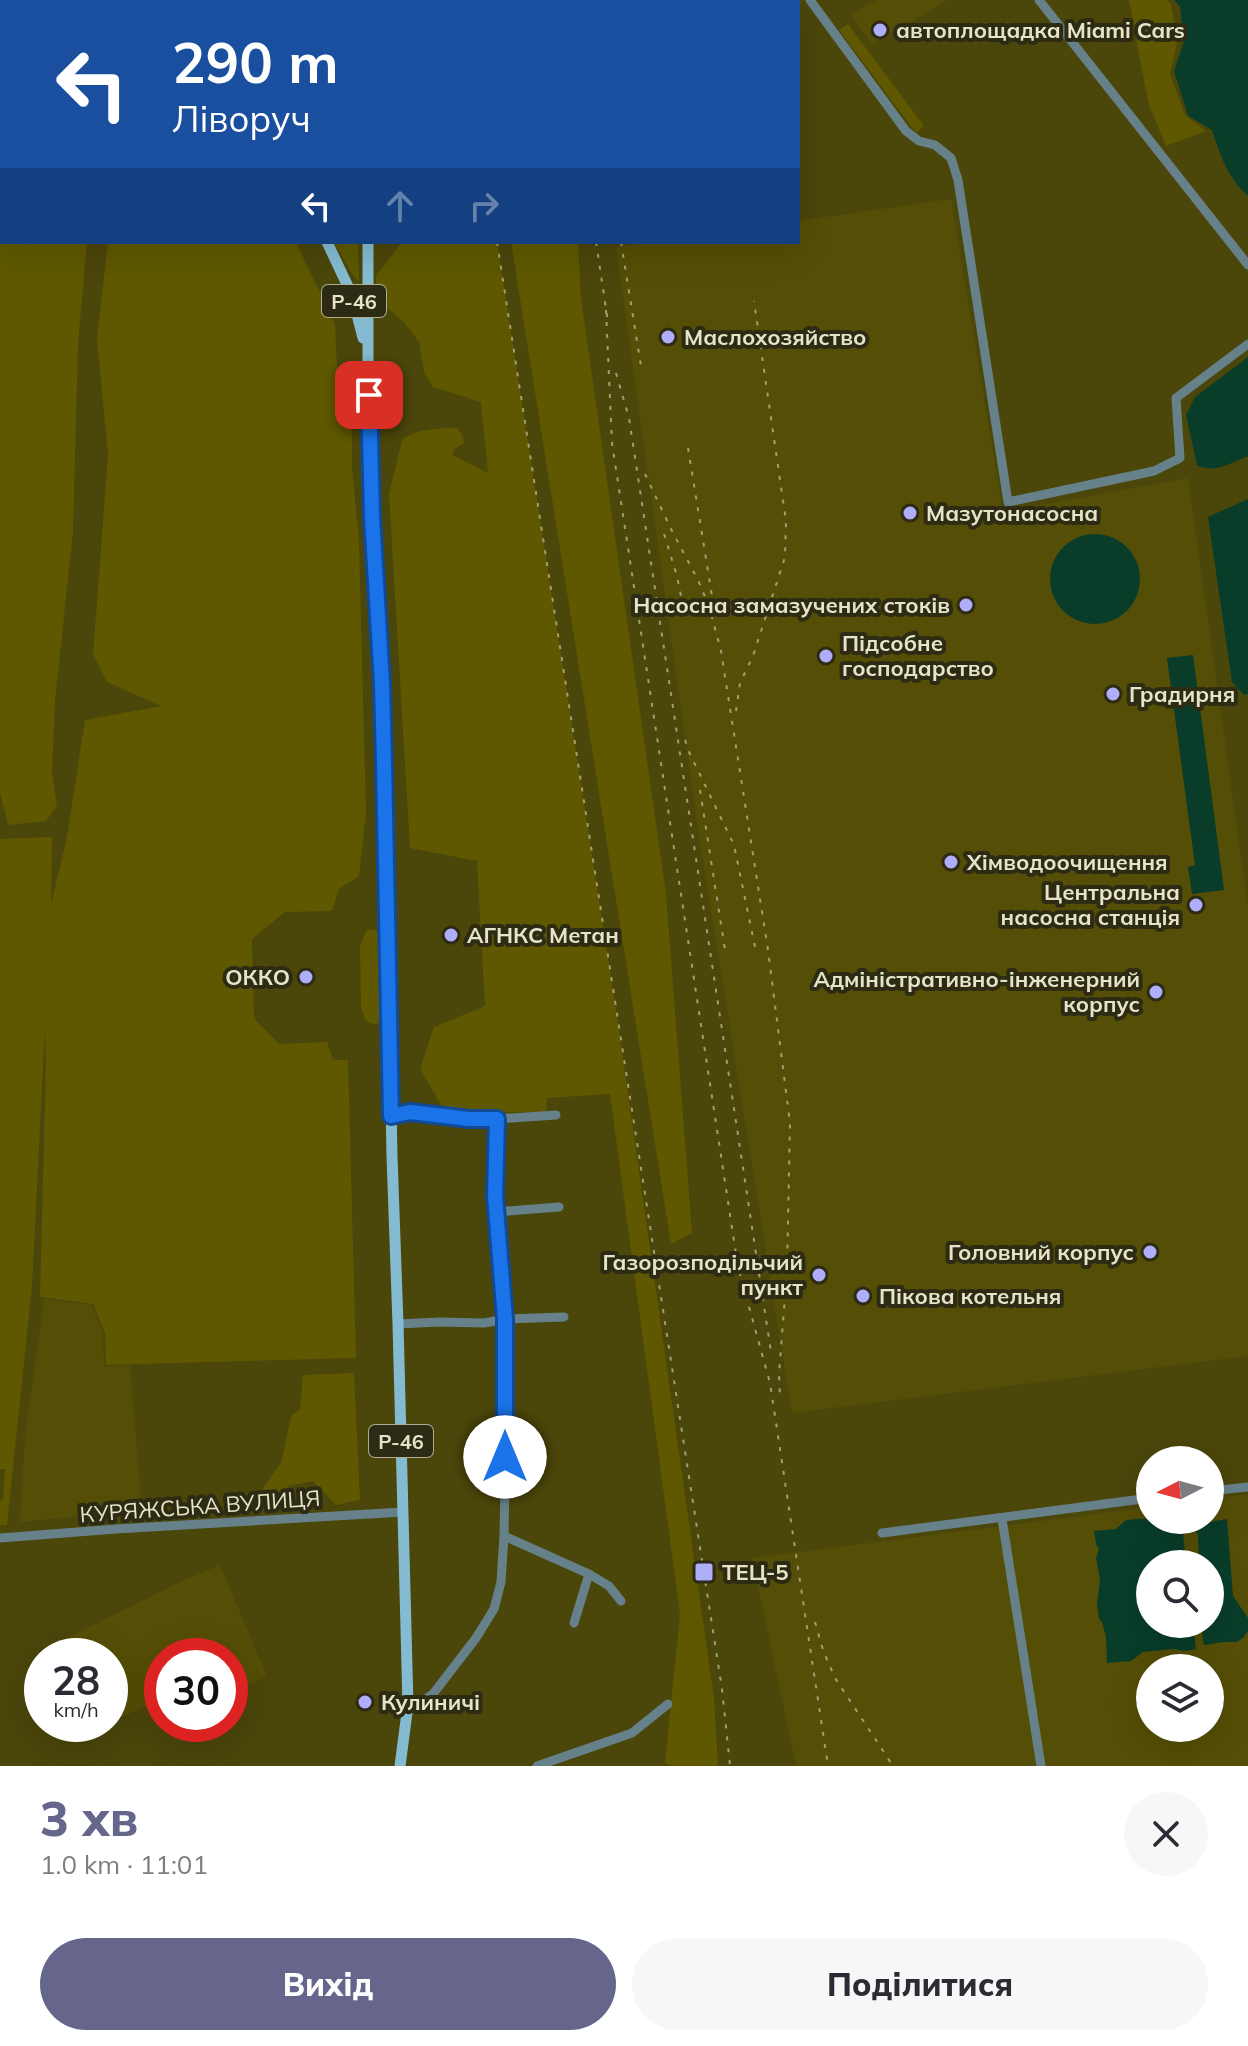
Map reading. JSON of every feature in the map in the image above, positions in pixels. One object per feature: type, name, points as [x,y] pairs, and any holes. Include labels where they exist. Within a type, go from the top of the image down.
[{"type":"main road","name":"Р-46","points":[[328,244],[352,295],[368,365]]},
{"type":"main road","name":"Р-46","points":[[368,244],[372,517],[382,683],[408,1705],[400,1766]]},
{"type":"street","points":[[810,0],[906,131],[919,141],[935,145],[951,158],[958,180],[1008,502],[1154,471],[1180,458],[1176,398],[1248,344]]},
{"type":"street","points":[[1039,0],[1248,265]]},
{"type":"street","points":[[391,1116],[410,1112],[469,1119],[556,1115]]},
{"type":"street","points":[[408,1705],[420,1703],[433,1694],[476,1638],[494,1609],[501,1582],[505,1319],[495,1196],[497,1119]]},
{"type":"street","points":[[496,1212],[559,1207]]},
{"type":"street","points":[[398,1324],[484,1323],[505,1319],[564,1317]]},
{"type":"street","points":[[1224,1489],[1248,1486]]},
{"type":"street","points":[[882,1533],[1136,1500]]},
{"type":"street","name":"КУРЯЖСЬКА ВУЛИЦЯ","points":[[0,1538],[403,1512]]},
{"type":"street","points":[[1002,1519],[1041,1766]]},
{"type":"street","points":[[504,1536],[589,1574],[609,1586],[621,1601]]},
{"type":"street","points":[[574,1623],[589,1574]]},
{"type":"street","points":[[537,1766],[632,1733],[668,1704]]},
{"type":"shaded area","name":"автоплощадка Miami Cars","points":[[877,0],[948,0],[872,45],[851,14]]},
{"type":"shaded area","points":[[1129,0],[1167,0],[1171,5],[1178,39],[1170,74],[1185,115],[1206,131],[1166,146],[1148,102]]},
{"type":"shaded area","points":[[1174,0],[1248,0],[1248,196],[1230,174],[1212,130],[1188,116],[1174,71],[1184,41],[1180,7]]},
{"type":"shaded area","points":[[848,24],[924,126],[916,133],[839,30]]},
{"type":"shaded area","points":[[951,199],[1003,512],[1188,478],[1248,906],[1248,1356],[792,1413],[698,830],[616,247],[636,244],[800,244],[800,221]]},
{"type":"shaded area","points":[[0,244],[87,244],[78,344],[73,532],[55,701],[52,774],[57,806],[46,821],[8,825],[0,792]]},
{"type":"shaded area","points":[[108,244],[297,244],[335,325],[337,368],[352,425],[352,467],[359,542],[366,812],[359,876],[339,889],[332,911],[285,912],[252,939],[254,1018],[279,1044],[327,1042],[333,1060],[348,1060],[356,1358],[106,1365],[105,1333],[93,1304],[40,1297],[45,1028],[32,1286],[7,1525],[0,1525],[5,1469],[0,1469],[0,839],[52,837],[51,905],[67,837],[85,720],[161,706],[107,682],[93,655],[108,455],[97,339]]},
{"type":"shaded area","points":[[335,244],[358,244],[359,282]]},
{"type":"shaded area","points":[[400,244],[497,244],[616,1010],[714,1698],[718,1766],[670,1766],[665,1763],[680,1614],[610,1094],[547,1098],[546,1112],[446,1113],[420,1069],[434,1027],[485,1006],[477,861],[410,848],[389,494],[402,440],[421,431],[457,428],[464,443],[452,455],[488,473],[481,402],[433,387],[424,372],[419,342],[404,322],[376,299],[376,276]]},
{"type":"shaded area","points":[[511,244],[578,244],[581,299],[666,894],[692,1233],[671,1244]]},
{"type":"shaded area","points":[[1248,357],[1248,456],[1216,468],[1197,465],[1186,415],[1195,397]]},
{"type":"shaded area","points":[[1248,499],[1248,694],[1244,695],[1232,682],[1208,517]]},
{"type":"shaded area","points":[[1095,534],[1112,537],[1127,547],[1137,562],[1140,579],[1137,596],[1127,611],[1112,621],[1095,624],[1078,621],[1063,611],[1053,596],[1050,579],[1053,562],[1063,547],[1078,537]]},
{"type":"shaded area","points":[[1193,655],[1224,890],[1192,894],[1188,867],[1195,865],[1167,658]]},
{"type":"shaded area","points":[[374,929],[379,934],[381,1015],[379,1023],[373,1024],[366,1021],[361,1007],[360,945],[367,930]]},
{"type":"shaded area","points":[[44,1299],[92,1305],[103,1334],[104,1366],[130,1365],[141,1498],[126,1512],[20,1522],[25,1435]]},
{"type":"shaded area","points":[[354,1373],[360,1500],[336,1505],[313,1481],[288,1486],[274,1506],[254,1508],[265,1485],[281,1463],[291,1416],[300,1409],[303,1375]]},
{"type":"shaded area","points":[[1248,1494],[1248,1766],[796,1766],[752,1558],[1136,1509],[1136,1534],[1224,1534],[1224,1497]]},
{"type":"shaded area","points":[[1136,1519],[1136,1534],[1183,1534],[1185,1550],[1136,1550],[1136,1638],[1195,1638],[1196,1649],[1143,1652],[1136,1654],[1131,1661],[1107,1663],[1106,1637],[1097,1604],[1100,1580],[1096,1558],[1099,1549],[1094,1531],[1116,1529],[1126,1520]]},
{"type":"shaded area","points":[[1227,1519],[1233,1596],[1248,1618],[1248,1631],[1237,1642],[1204,1645],[1203,1638],[1224,1638],[1224,1550],[1199,1550],[1198,1534],[1224,1534],[1224,1520]]},
{"type":"shaded area","points":[[220,1565],[267,1676],[248,1685],[248,1638],[144,1638],[144,1707],[128,1715],[128,1638],[66,1638]]},
{"type":"railway","points":[[497,244],[722,1689],[730,1766]]},
{"type":"railway","points":[[596,244],[608,322]]},
{"type":"railway","points":[[621,244],[641,366]]},
{"type":"railway","points":[[736,711],[740,683],[753,656],[785,557],[786,521],[754,301]]},
{"type":"railway","points":[[606,310],[612,443],[738,1267],[770,1383],[828,1766]]},
{"type":"railway","points":[[616,373],[629,418],[771,1352]]},
{"type":"railway","points":[[688,448],[712,596]]},
{"type":"railway","points":[[645,474],[698,580],[709,606],[721,651],[768,950],[790,1123],[780,1397]]},
{"type":"railway","points":[[664,534],[684,611]]},
{"type":"railway","points":[[685,740],[734,845],[755,947]]},
{"type":"railway","points":[[700,790],[725,950]]},
{"type":"railway","points":[[815,1622],[835,1678],[893,1766]]},
{"type":"place","name":"автоплощадка Miami Cars","points":[[880,30]]},
{"type":"place","name":"Маслохозяйство","points":[[668,337]]},
{"type":"place","name":"Мазутонасосна","points":[[910,513]]},
{"type":"place","name":"Насосна замазучених стоків","points":[[966,605]]},
{"type":"place","name":"Підсобне господарство","points":[[826,656]]},
{"type":"place","name":"Градирня","points":[[1113,694]]},
{"type":"place","name":"Хімводоочищення","points":[[951,862]]},
{"type":"place","name":"Центральна насосна станція","points":[[1196,905]]},
{"type":"place","name":"АГНКС Метан","points":[[451,935]]},
{"type":"place","name":"ОККО","points":[[306,977]]},
{"type":"place","name":"Адміністративно-інженерний корпус","points":[[1156,992]]},
{"type":"place","name":"Головний корпус","points":[[1150,1252]]},
{"type":"place","name":"Газорозподільчий пункт","points":[[819,1275]]},
{"type":"place","name":"Пікова котельня","points":[[863,1296]]},
{"type":"place","name":"ТЕЦ-5","points":[[704,1572]]},
{"type":"place","name":"Кулиничі","points":[[365,1702]]},
{"type":"route","points":[[369,395],[372,517],[382,683],[391,1116],[410,1112],[497,1119],[495,1196],[505,1319],[505,1457]]}]
